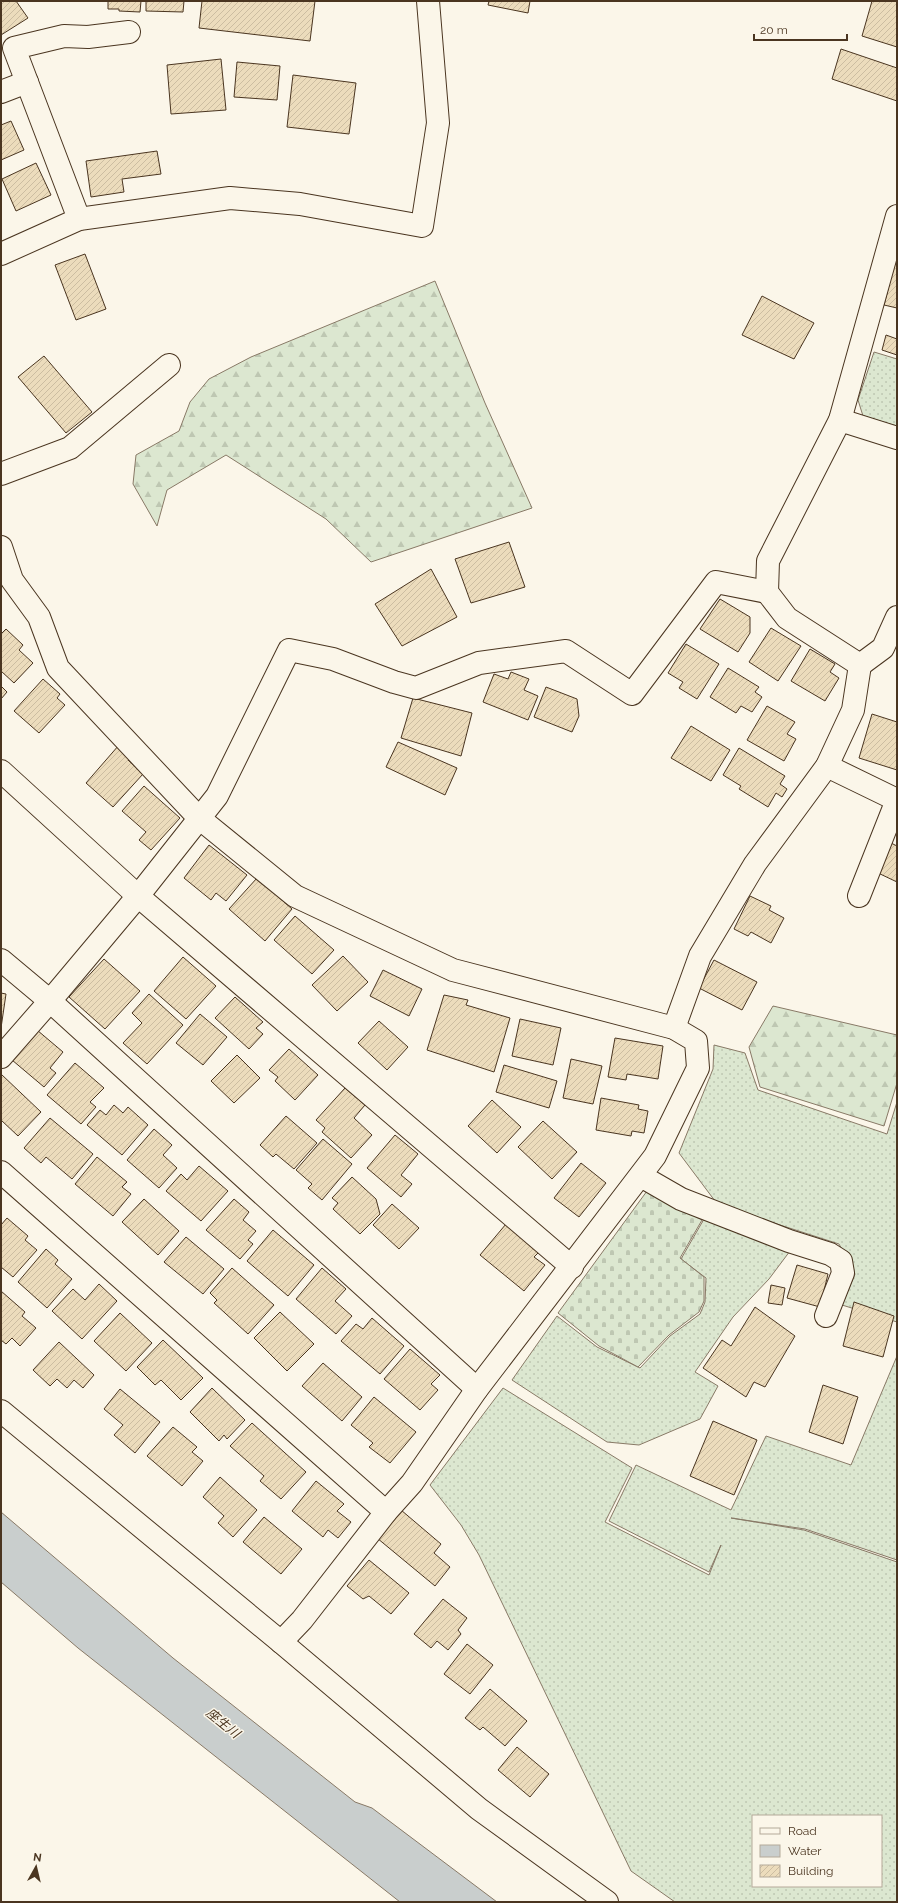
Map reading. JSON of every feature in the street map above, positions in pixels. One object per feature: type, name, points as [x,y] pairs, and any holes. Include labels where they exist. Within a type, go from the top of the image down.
[{"type":"street","points":[[1,254],[79,219],[230,198],[300,204],[422,226],[438,123],[428,1]]},
{"type":"street","points":[[79,219],[14,48],[64,36],[88,37],[129,32]]},
{"type":"street","points":[[1,92],[27,82]]},
{"type":"street","points":[[860,665],[787,618],[767,592],[768,561],[840,420],[897,216]]},
{"type":"street","points":[[1,474],[70,448],[169,365]]},
{"type":"street","points":[[840,420],[897,438]]},
{"type":"street","points":[[1,547],[12,580],[39,617],[58,668],[199,818],[296,896],[453,970],[674,1028],[696,1041],[698,1068],[655,1156],[572,1267],[477,1389],[412,1483],[386,1512],[302,1620],[281,1642]]},
{"type":"street","points":[[1,1056],[50,1001],[138,896],[217,796],[289,650],[333,659],[394,682],[416,688],[479,663],[566,651],[632,694],[716,582],[767,592]]},
{"type":"street","points":[[674,1028],[700,956],[755,864],[827,766],[853,710],[860,665],[883,648],[897,617]]},
{"type":"street","points":[[827,766],[897,800],[858,896]]},
{"type":"street","points":[[1,771],[138,896],[572,1267]]},
{"type":"street","points":[[1,960],[50,1001],[477,1389]]},
{"type":"street","points":[[1,1172],[386,1512]]},
{"type":"street","points":[[641,1176],[681,1199],[789,1241],[830,1254],[841,1261],[843,1273],[826,1316]]},
{"type":"street","points":[[1,1411],[281,1642],[478,1809],[608,1902]]},
{"type":"green space","points":[[435,281],[485,403],[532,508],[371,562],[326,519],[226,455],[167,490],[157,526],[133,484],[136,455],[179,431],[190,402],[209,379],[251,357]]},
{"type":"green space","points":[[874,352],[897,359],[897,426],[863,416],[858,400]]},
{"type":"green space","points":[[773,1006],[897,1035],[897,1083],[884,1126],[760,1087],[749,1047]]},
{"type":"green space","points":[[714,1045],[745,1053],[758,1090],[887,1134],[897,1102],[897,1322],[842,1305],[855,1274],[839,1244],[718,1205],[679,1153],[713,1069]]},
{"type":"green space","points":[[647,1191],[702,1220],[680,1258],[704,1277],[704,1301],[699,1312],[669,1335],[638,1367],[599,1346],[558,1313]]},
{"type":"green space","points":[[704,1219],[790,1251],[769,1279],[733,1317],[695,1372],[718,1386],[700,1419],[639,1445],[607,1442],[512,1380],[557,1316],[597,1347],[640,1368],[670,1336],[700,1314],[705,1302],[706,1278],[681,1259]]},
{"type":"green space","points":[[897,1356],[897,1560],[805,1529],[731,1518],[804,1530],[897,1562],[897,1902],[675,1902],[631,1871],[479,1555],[461,1525],[430,1485],[503,1388],[632,1468],[605,1522],[709,1575],[721,1545],[709,1572],[609,1521],[636,1465],[731,1510],[766,1436],[851,1465]]},
{"type":"water","name":"座生川","points":[[1,1512],[173,1658],[355,1802],[372,1808],[497,1902],[400,1902],[78,1648],[1,1582]]},
{"type":"building","points":[[1,1],[16,1],[28,18],[1,35]]},
{"type":"building","points":[[108,1],[141,1],[140,12],[108,9]]},
{"type":"building","points":[[146,1],[184,1],[183,12],[146,11]]},
{"type":"building","points":[[202,1],[315,1],[310,41],[199,28]]},
{"type":"building","points":[[489,1],[530,1],[528,13],[488,5]]},
{"type":"building","points":[[872,1],[897,1],[897,47],[862,36]]},
{"type":"building","points":[[841,49],[897,68],[897,101],[832,79]]},
{"type":"building","points":[[221,59],[226,110],[171,114],[167,65]]},
{"type":"building","points":[[237,62],[280,66],[277,100],[234,97]]},
{"type":"building","points":[[293,75],[356,83],[349,134],[287,127]]},
{"type":"building","points":[[11,121],[24,150],[1,160],[1,125]]},
{"type":"building","points":[[157,151],[161,174],[122,179],[124,192],[91,197],[86,161]]},
{"type":"building","points":[[36,163],[51,195],[16,211],[2,179]]},
{"type":"building","points":[[85,254],[106,309],[76,320],[55,265]]},
{"type":"building","points":[[897,258],[897,308],[884,305]]},
{"type":"building","points":[[762,296],[814,323],[794,359],[742,335]]},
{"type":"building","points":[[886,335],[897,339],[897,355],[882,350]]},
{"type":"building","points":[[44,356],[92,412],[66,433],[18,377]]},
{"type":"building","points":[[509,542],[525,587],[471,603],[455,559]]},
{"type":"building","points":[[431,569],[457,617],[402,646],[375,604]]},
{"type":"building","points":[[720,599],[750,617],[750,633],[738,652],[700,629]]},
{"type":"building","points":[[771,628],[801,646],[778,681],[749,662]]},
{"type":"building","points":[[6,629],[23,645],[19,650],[33,663],[14,683],[1,671],[1,634]]},
{"type":"building","points":[[686,644],[719,664],[697,699],[679,688],[683,682],[668,673]]},
{"type":"building","points":[[810,649],[835,664],[830,672],[839,678],[825,701],[791,681]]},
{"type":"building","points":[[728,668],[759,687],[755,692],[762,697],[752,712],[741,706],[736,713],[710,697]]},
{"type":"building","points":[[511,672],[529,679],[524,690],[538,696],[528,720],[483,702],[494,674],[508,679]]},
{"type":"building","points":[[43,679],[60,694],[57,698],[65,705],[39,733],[14,711]]},
{"type":"building","points":[[1,686],[7,692],[1,699]]},
{"type":"building","points":[[546,687],[577,699],[579,716],[572,732],[534,717]]},
{"type":"building","points":[[413,698],[472,713],[461,756],[401,738]]},
{"type":"building","points":[[767,706],[795,722],[787,734],[796,739],[784,761],[747,740]]},
{"type":"building","points":[[872,714],[897,722],[897,770],[859,758]]},
{"type":"building","points":[[691,726],[730,750],[711,781],[671,758]]},
{"type":"building","points":[[398,742],[457,768],[445,795],[386,767]]},
{"type":"building","points":[[119,745],[132,756],[128,760],[143,774],[113,807],[86,783]]},
{"type":"building","points":[[739,748],[785,776],[780,784],[787,789],[782,797],[776,793],[768,807],[739,789],[741,786],[723,775]]},
{"type":"building","points":[[144,786],[180,818],[151,850],[139,840],[146,832],[122,811]]},
{"type":"building","points":[[889,842],[897,846],[897,882],[876,872]]},
{"type":"building","points":[[209,845],[247,875],[226,901],[216,893],[211,900],[184,878]]},
{"type":"building","points":[[257,878],[292,909],[265,941],[229,909]]},
{"type":"building","points":[[750,896],[771,906],[769,910],[784,918],[771,943],[751,932],[748,936],[734,929]]},
{"type":"building","points":[[295,916],[334,950],[312,974],[274,940]]},
{"type":"building","points":[[343,956],[368,982],[337,1011],[312,985]]},
{"type":"building","points":[[183,957],[216,986],[186,1019],[154,991]]},
{"type":"building","points":[[104,959],[140,991],[105,1029],[69,997]]},
{"type":"building","points":[[714,960],[757,982],[742,1010],[699,988]]},
{"type":"building","points":[[383,970],[422,989],[409,1016],[370,996]]},
{"type":"building","points":[[1,993],[6,994],[1,1028]]},
{"type":"building","points":[[149,994],[183,1025],[147,1064],[123,1043],[142,1023],[132,1013]]},
{"type":"building","points":[[444,995],[468,1000],[466,1005],[510,1018],[494,1072],[427,1050]]},
{"type":"building","points":[[235,997],[263,1022],[256,1028],[263,1034],[249,1049],[215,1018]]},
{"type":"building","points":[[200,1014],[227,1037],[203,1065],[176,1043]]},
{"type":"building","points":[[520,1019],[561,1028],[553,1065],[512,1056]]},
{"type":"building","points":[[379,1021],[408,1047],[387,1070],[358,1043]]},
{"type":"building","points":[[37,1030],[63,1052],[50,1068],[56,1073],[44,1087],[12,1060]]},
{"type":"building","points":[[615,1038],[663,1046],[658,1079],[627,1074],[626,1080],[608,1077]]},
{"type":"building","points":[[289,1049],[318,1075],[295,1100],[275,1081],[278,1077],[269,1070]]},
{"type":"building","points":[[237,1055],[260,1078],[234,1103],[211,1081]]},
{"type":"building","points":[[571,1059],[602,1066],[593,1104],[563,1098]]},
{"type":"building","points":[[75,1063],[104,1088],[90,1102],[96,1107],[81,1124],[47,1095]]},
{"type":"building","points":[[504,1065],[557,1081],[549,1108],[496,1092]]},
{"type":"building","points":[[1,1074],[41,1112],[18,1136],[1,1120]]},
{"type":"building","points":[[345,1088],[365,1105],[354,1118],[372,1135],[351,1158],[322,1132],[325,1128],[316,1120]]},
{"type":"building","points":[[601,1098],[639,1105],[638,1109],[648,1111],[644,1133],[632,1131],[631,1136],[596,1130]]},
{"type":"building","points":[[492,1100],[521,1127],[497,1153],[468,1126]]},
{"type":"building","points":[[114,1105],[123,1113],[128,1107],[148,1125],[122,1155],[87,1125],[100,1110],[106,1115]]},
{"type":"building","points":[[286,1116],[317,1143],[294,1169],[276,1154],[273,1157],[260,1145]]},
{"type":"building","points":[[50,1118],[93,1154],[72,1179],[46,1157],[41,1163],[24,1148]]},
{"type":"building","points":[[543,1121],[577,1152],[552,1179],[518,1147]]},
{"type":"building","points":[[154,1129],[172,1145],[163,1155],[177,1168],[159,1188],[127,1160]]},
{"type":"building","points":[[395,1135],[418,1154],[401,1175],[412,1184],[401,1197],[367,1168]]},
{"type":"building","points":[[323,1139],[352,1164],[322,1200],[308,1188],[312,1184],[296,1170]]},
{"type":"building","points":[[97,1157],[127,1182],[122,1187],[131,1194],[113,1216],[75,1184]]},
{"type":"building","points":[[581,1163],[606,1183],[579,1217],[554,1198]]},
{"type":"building","points":[[199,1166],[228,1191],[201,1221],[166,1191],[181,1174],[187,1180]]},
{"type":"building","points":[[352,1177],[376,1199],[380,1214],[360,1234],[333,1209],[338,1203],[332,1198]]},
{"type":"building","points":[[144,1199],[179,1231],[158,1255],[122,1222]]},
{"type":"building","points":[[234,1199],[249,1212],[243,1220],[256,1231],[248,1240],[253,1244],[240,1259],[206,1230]]},
{"type":"building","points":[[392,1204],[419,1228],[399,1249],[373,1225]]},
{"type":"building","points":[[7,1218],[28,1236],[25,1240],[37,1250],[13,1277],[1,1267],[1,1225]]},
{"type":"building","points":[[506,1224],[539,1252],[534,1257],[545,1265],[524,1291],[480,1255]]},
{"type":"building","points":[[273,1230],[314,1265],[288,1296],[247,1261]]},
{"type":"building","points":[[186,1237],[224,1269],[203,1294],[164,1262]]},
{"type":"building","points":[[46,1249],[58,1260],[55,1264],[72,1279],[47,1308],[18,1282]]},
{"type":"building","points":[[797,1265],[828,1274],[820,1307],[787,1298]]},
{"type":"building","points":[[232,1268],[274,1305],[248,1334],[214,1303],[217,1300],[210,1293]]},
{"type":"building","points":[[322,1268],[346,1289],[335,1301],[352,1316],[336,1334],[296,1299]]},
{"type":"building","points":[[99,1284],[117,1301],[82,1339],[52,1311],[73,1289],[85,1300]]},
{"type":"building","points":[[771,1285],[785,1288],[782,1305],[768,1303]]},
{"type":"building","points":[[1,1291],[25,1312],[22,1316],[36,1328],[20,1346],[12,1338],[6,1344],[1,1340]]},
{"type":"building","points":[[854,1302],[894,1316],[883,1357],[843,1346]]},
{"type":"building","points":[[755,1307],[795,1336],[765,1387],[754,1382],[746,1397],[703,1368],[722,1340],[731,1346]]},
{"type":"building","points":[[280,1312],[314,1344],[287,1371],[254,1338]]},
{"type":"building","points":[[120,1313],[152,1343],[126,1371],[94,1341]]},
{"type":"building","points":[[372,1318],[404,1346],[380,1374],[341,1341],[356,1324],[363,1329]]},
{"type":"building","points":[[163,1340],[203,1378],[181,1400],[161,1380],[155,1385],[137,1367]]},
{"type":"building","points":[[59,1342],[94,1375],[83,1388],[74,1380],[67,1388],[57,1379],[50,1386],[33,1370]]},
{"type":"building","points":[[410,1349],[440,1375],[431,1384],[438,1390],[420,1410],[384,1379]]},
{"type":"building","points":[[323,1363],[362,1397],[342,1421],[302,1386]]},
{"type":"building","points":[[823,1385],[858,1397],[843,1444],[809,1432]]},
{"type":"building","points":[[212,1388],[245,1420],[227,1439],[224,1435],[219,1441],[190,1412]]},
{"type":"building","points":[[120,1389],[160,1422],[135,1453],[114,1435],[123,1425],[104,1409]]},
{"type":"building","points":[[374,1397],[416,1432],[390,1463],[369,1447],[373,1443],[351,1425]]},
{"type":"building","points":[[713,1421],[757,1440],[734,1495],[690,1476]]},
{"type":"building","points":[[252,1423],[306,1472],[281,1499],[260,1481],[264,1476],[230,1446]]},
{"type":"building","points":[[173,1427],[197,1447],[192,1452],[203,1461],[182,1486],[147,1456]]},
{"type":"building","points":[[220,1477],[257,1510],[233,1537],[218,1523],[224,1516],[203,1497]]},
{"type":"building","points":[[316,1481],[344,1504],[337,1511],[351,1522],[338,1538],[328,1530],[323,1537],[292,1511]]},
{"type":"building","points":[[401,1510],[441,1544],[434,1553],[450,1567],[435,1586],[377,1538]]},
{"type":"building","points":[[264,1517],[302,1549],[281,1574],[243,1542]]},
{"type":"building","points":[[369,1560],[409,1593],[391,1614],[369,1596],[363,1599],[347,1586]]},
{"type":"building","points":[[443,1599],[467,1618],[458,1630],[461,1634],[448,1650],[437,1641],[431,1648],[414,1634]]},
{"type":"building","points":[[467,1644],[493,1665],[470,1694],[444,1674]]},
{"type":"building","points":[[490,1689],[527,1721],[505,1746],[483,1727],[480,1730],[465,1718]]},
{"type":"building","points":[[517,1747],[549,1774],[530,1797],[498,1770]]}]
